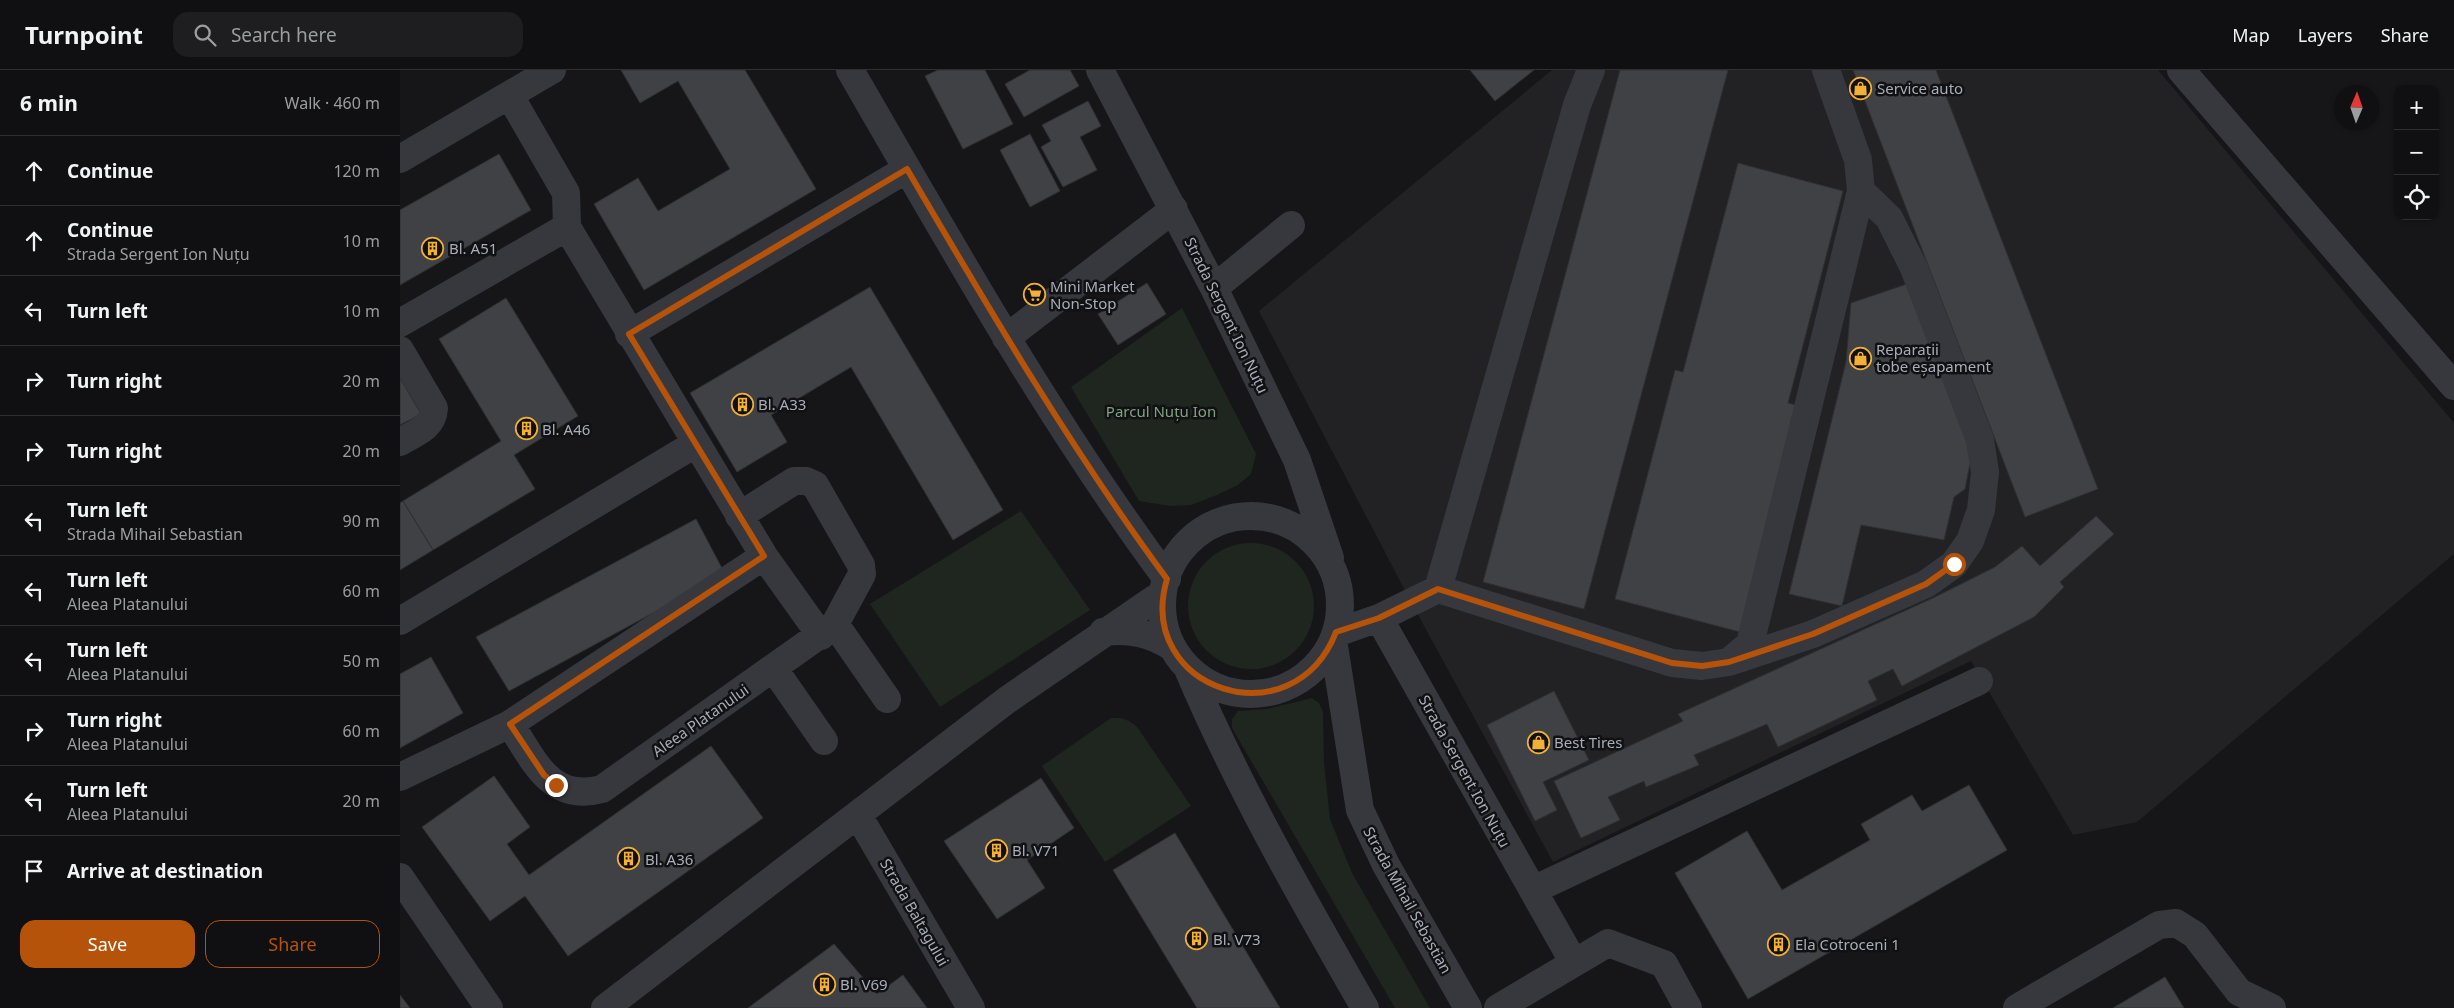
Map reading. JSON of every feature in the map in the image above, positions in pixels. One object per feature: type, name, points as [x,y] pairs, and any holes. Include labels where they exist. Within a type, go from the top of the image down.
[{"type":"street","points":[[400,159],[552,70]]},
{"type":"street","points":[[850,70],[1006,338],[1165,586]]},
{"type":"street","name":"Strada Sergent Ion Nuțu","points":[[1100,70],[1214,288],[1297,460],[1333,569]]},
{"type":"street","points":[[1438,589],[1577,105],[1591,70]]},
{"type":"street","points":[[1729,662],[1750,644],[1861,191],[1858,160],[1826,70]]},
{"type":"street","points":[[2181,70],[2454,386]]},
{"type":"street","points":[[510,96],[566,193],[567,227],[739,516],[764,556],[886,699]]},
{"type":"street","points":[[629,334],[907,169]]},
{"type":"street","points":[[1335,636],[1379,618],[1438,589],[1672,663],[1702,666],[1729,662],[1813,634],[1926,584],[1954,564],[1970,541],[1980,510],[1985,472],[1980,440],[1914,268],[1889,218],[1861,191]]},
{"type":"street","points":[[1006,338],[1174,209]]},
{"type":"street","points":[[1214,288],[1291,225]]},
{"type":"street","points":[[400,323],[567,227]]},
{"type":"street","points":[[400,350],[434,408],[434,418],[428,425],[400,442]]},
{"type":"street","points":[[400,622],[695,444]]},
{"type":"street","points":[[739,516],[794,481],[806,480],[815,485],[861,565],[862,574],[828,630]]},
{"type":"street","points":[[1103,632],[1136,631],[1154,636],[1179,657],[1211,685],[1238,693],[1268,693],[1295,683],[1318,665],[1335,636],[1340,606],[1339,590],[1333,569],[1317,546],[1294,528],[1267,518],[1238,517],[1211,525],[1188,542],[1171,565],[1165,586],[1163,620],[1179,657],[1210,720],[1290,878],[1365,1008]]},
{"type":"street","points":[[400,777],[510,724],[764,556]]},
{"type":"street","points":[[605,1008],[1007,700],[1165,586]]},
{"type":"street","name":"Strada Sergent Ion Nuțu","points":[[1379,618],[1574,963]]},
{"type":"street","name":"Aleea Platanului","points":[[510,724],[544,775],[556,785],[571,792],[585,794],[602,789],[828,630]]},
{"type":"street","name":"Strada Mihail Sebastian","points":[[1335,636],[1360,810],[1386,865],[1468,1008]]},
{"type":"street","points":[[774,669],[824,741]]},
{"type":"street","points":[[1533,890],[1979,680]]},
{"type":"street","name":"Strada Baltagului","points":[[858,815],[971,1008]]},
{"type":"street","points":[[400,877],[490,1008]]},
{"type":"street","points":[[2017,1008],[2159,925],[2176,923],[2195,935],[2239,992],[2272,1008]]},
{"type":"street","points":[[1498,1008],[1608,942],[1664,964],[1688,1008]]},
{"type":"shaded area","points":[[1552,70],[2158,70],[2454,423],[2454,554],[2137,822],[2073,835],[1971,661],[1553,862],[1411,602],[1259,311]]},
{"type":"green space","name":"Parcul Nuțu Ion","points":[[1182,308],[1256,454],[1251,474],[1238,485],[1191,505],[1170,506],[1139,501],[1071,387]]},
{"type":"green space","points":[[1021,511],[1090,610],[940,707],[870,604]]},
{"type":"green space","points":[[1251,543],[1275,547],[1296,561],[1310,582],[1314,606],[1310,630],[1296,651],[1275,665],[1251,669],[1227,665],[1206,651],[1192,630],[1188,606],[1192,582],[1206,561],[1227,547]]},
{"type":"green space","points":[[1312,698],[1319,703],[1323,712],[1324,763],[1330,819],[1352,873],[1430,1008],[1395,1008],[1232,728],[1232,719],[1238,711],[1267,709]]},
{"type":"green space","points":[[1111,718],[1119,718],[1131,722],[1137,727],[1191,806],[1105,862],[1042,766]]},
{"type":"building","points":[[621,70],[745,70],[816,189],[644,290],[594,204],[638,178],[658,211],[730,169],[678,81],[640,103]]},
{"type":"building","points":[[938,70],[985,70],[1013,124],[963,149],[925,76]]},
{"type":"building","points":[[1030,70],[1070,70],[1079,86],[1024,117],[1005,84]]},
{"type":"building","points":[[1470,70],[1534,70],[1495,101]]},
{"type":"building","points":[[1620,70],[1728,70],[1584,609],[1483,582]]},
{"type":"building","points":[[1853,70],[1936,70],[2098,489],[2025,517]]},
{"type":"building","points":[[1088,101],[1101,126],[1080,137],[1097,170],[1063,187],[1041,147],[1051,141],[1042,125]]},
{"type":"building","points":[[1030,134],[1060,191],[1030,207],[1000,150]]},
{"type":"building","name":"Bl. A51","points":[[499,154],[531,210],[400,285],[400,210]]},
{"type":"building","points":[[1738,163],[1843,191],[1788,403],[1800,406],[1740,632],[1615,599],[1675,370],[1683,372]]},
{"type":"building","points":[[1147,283],[1166,314],[1118,345],[1098,314]]},
{"type":"building","points":[[1910,283],[1972,453],[1965,489],[1954,497],[1944,540],[1861,525],[1842,606],[1789,594],[1846,362],[1851,303]]},
{"type":"building","name":"Bl. A33","points":[[870,287],[1003,510],[953,540],[851,367],[771,415],[787,442],[737,472],[690,393]]},
{"type":"building","name":"Bl. A46","points":[[506,298],[578,416],[514,455],[535,489],[433,550],[403,501],[501,441],[439,339]]},
{"type":"building","points":[[400,378],[421,414],[400,425]]},
{"type":"building","points":[[403,501],[433,550],[400,570],[400,503]]},
{"type":"building","points":[[2096,516],[2114,534],[2060,582],[2064,587],[2034,617],[1902,686],[1893,669],[1868,681],[1877,700],[1778,747],[1767,724],[1694,755],[1699,765],[1646,787],[1644,781],[1608,797],[1620,820],[1581,838],[1554,781],[1683,721],[1678,714],[1933,598],[1995,567],[2022,546],[2040,566]]},
{"type":"building","points":[[696,519],[725,574],[509,691],[476,637]]},
{"type":"building","points":[[431,657],[463,713],[400,748],[400,674]]},
{"type":"building","name":"Best Tires","points":[[1554,691],[1589,760],[1543,782],[1557,810],[1535,821],[1487,725]]},
{"type":"building","name":"Bl. A36","points":[[711,746],[763,818],[568,956],[525,896],[490,921],[422,827],[494,776],[530,827],[507,844],[529,875]]},
{"type":"building","name":"Bl. V71","points":[[1041,778],[1074,828],[1027,860],[1045,888],[997,919],[944,841]]},
{"type":"building","name":"Ela Cotroceni 1","points":[[1969,785],[2007,850],[1748,999],[1675,873],[1747,831],[1782,890],[1870,840],[1861,824],[1912,795],[1922,811]]},
{"type":"building","name":"Bl. V73","points":[[1175,833],[1280,1008],[1197,1008],[1113,870]]},
{"type":"building","name":"Bl. V69","points":[[834,944],[877,994],[903,975],[927,1008],[748,1008]]},
{"type":"building","points":[[2165,977],[2184,1008],[2113,1008]]},
{"type":"building","points":[[400,995],[410,1008],[400,1008]]},
{"type":"place","name":"Service auto","points":[[1861,88]]},
{"type":"place","name":"Bl. A51","points":[[433,248]]},
{"type":"place","name":"Mini Market Non-Stop","points":[[1034,295]]},
{"type":"place","name":"Reparații tobe eșapament","points":[[1860,358]]},
{"type":"place","name":"Bl. A33","points":[[742,404]]},
{"type":"place","name":"Bl. A46","points":[[526,429]]},
{"type":"place","name":"Best Tires","points":[[1538,742]]},
{"type":"place","name":"Bl. V71","points":[[996,850]]},
{"type":"place","name":"Bl. A36","points":[[629,859]]},
{"type":"place","name":"Bl. V73","points":[[1197,939]]},
{"type":"place","name":"Ela Cotroceni 1","points":[[1779,944]]},
{"type":"place","name":"Bl. V69","points":[[824,984]]},
{"type":"route","points":[[556,785],[544,775],[510,724],[764,556],[629,334],[907,169],[1006,338],[1105,493],[1167,579],[1163,593],[1163,620],[1172,647],[1187,668],[1211,685],[1238,693],[1268,693],[1295,683],[1318,665],[1336,632],[1379,618],[1438,589],[1672,663],[1702,666],[1729,662],[1813,634],[1926,584],[1954,564]]}]
